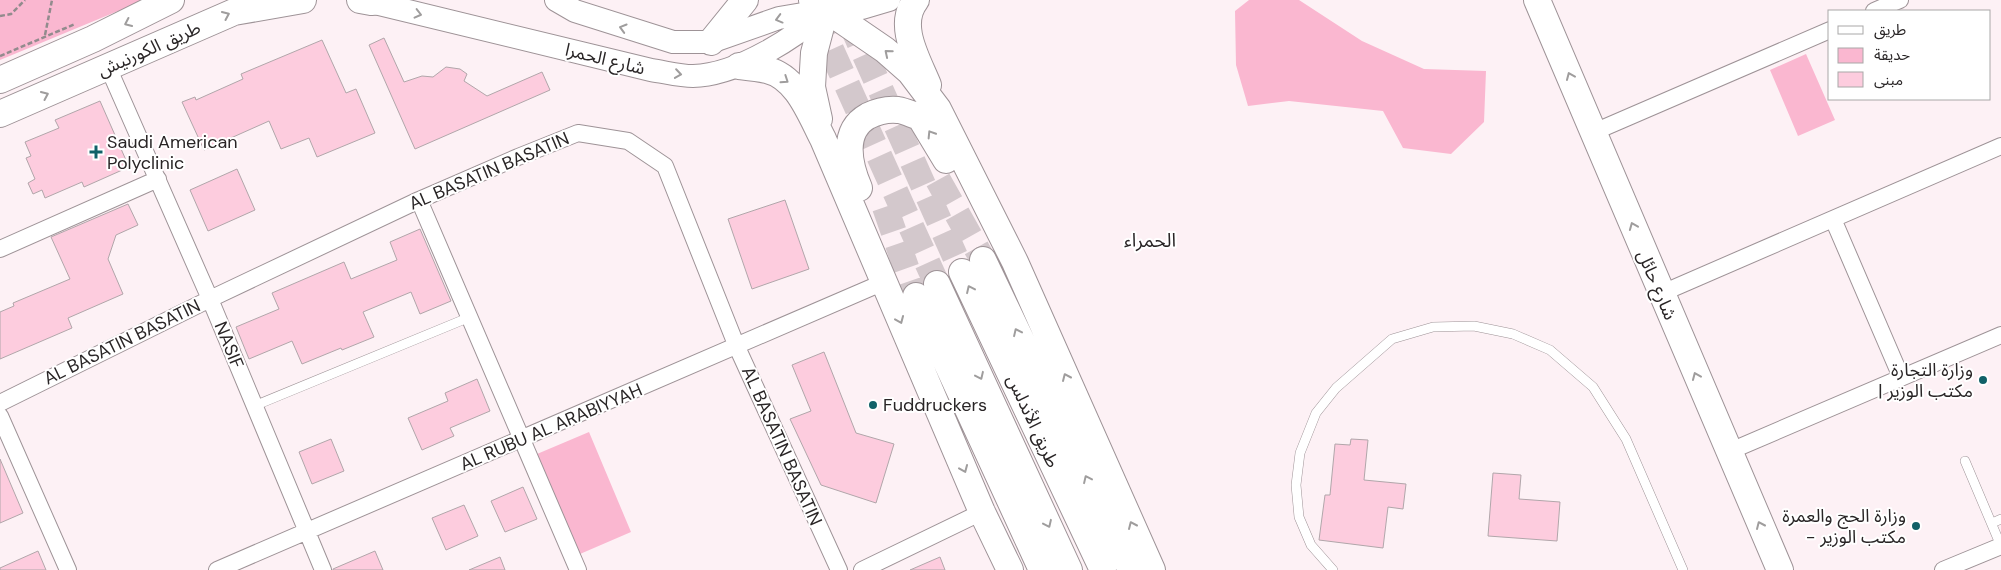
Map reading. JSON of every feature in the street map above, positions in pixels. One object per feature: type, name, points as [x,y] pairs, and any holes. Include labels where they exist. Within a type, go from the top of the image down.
[{"type":"main road","name":"طريق الكورنيش","points":[[0,80],[93,39],[171,0]]},
{"type":"main road","name":"طريق الكورنيش","points":[[0,114],[234,12],[303,0]]},
{"type":"main road","name":"شارع الحمرا","points":[[556,0],[575,12],[673,42],[711,42],[827,3],[862,8],[889,0]]},
{"type":"main road","points":[[711,42],[745,0]]},
{"type":"main road","points":[[916,0],[912,5],[908,22],[911,42],[938,109],[1015,262],[1152,570]]},
{"type":"main road","name":"شارع حائل","points":[[1537,0],[1594,132],[1660,294],[1780,570]]},
{"type":"main road","name":"شارع الحمرا","points":[[372,1],[651,70],[694,76],[739,66],[778,46],[827,3]]},
{"type":"main road","points":[[823,139],[812,87],[814,53],[827,3],[910,72],[938,109]]},
{"type":"main road","points":[[739,66],[769,70],[790,82],[823,139],[982,512],[1010,570]]},
{"type":"main road","points":[[884,282],[878,233],[856,181],[849,155],[851,132],[863,119],[876,112],[897,110],[920,117],[941,151],[957,184],[1015,262]]},
{"type":"main road","name":"طريق الأندلس","points":[[1103,570],[973,266],[1130,570]]},
{"type":"main road","name":"طريق الأندلس","points":[[1042,570],[927,290],[1069,570]]},
{"type":"street","points":[[1876,10],[1900,0]]},
{"type":"street","points":[[1594,132],[1828,31]]},
{"type":"street","name":"NASIF","points":[[108,67],[210,299],[323,570]]},
{"type":"street","name":"AL BASATIN BASATIN","points":[[0,403],[210,299],[419,200],[578,132],[628,142],[665,166],[737,347],[838,570]]},
{"type":"street","points":[[1660,294],[2001,146]]},
{"type":"street","points":[[0,249],[158,179]]},
{"type":"street","points":[[419,200],[578,570]]},
{"type":"street","points":[[1833,220],[1901,377]]},
{"type":"street","name":"AL RUBU AL ARABIYYAH","points":[[217,570],[884,282]]},
{"type":"street","points":[[1728,452],[2001,335]]},
{"type":"street","points":[[0,416],[68,570]]},
{"type":"street","points":[[862,570],[982,512]]},
{"type":"street","points":[[1943,570],[1968,565],[2001,546]]},
{"type":"lane","points":[[254,406],[470,317]]},
{"type":"lane","points":[[1333,570],[1311,545],[1299,517],[1296,485],[1300,453],[1316,413],[1336,388],[1392,339],[1433,327],[1474,326],[1513,334],[1550,350],[1594,387],[1626,439],[1683,570]]},
{"type":"lane","points":[[1965,461],[2001,546]]},
{"type":"lane","points":[[1992,523],[2001,519]]},
{"type":"path","points":[[0,16],[11,14],[25,0]]},
{"type":"path","points":[[45,36],[52,0]]},
{"type":"path","points":[[0,56],[80,21]]},
{"type":"green space","points":[[0,0],[150,0],[126,13],[118,11],[0,60]]},
{"type":"green space","points":[[1249,0],[1299,0],[1362,41],[1424,69],[1486,71],[1484,122],[1451,154],[1403,148],[1383,111],[1289,101],[1248,106],[1236,65],[1235,11]]},
{"type":"green space","points":[[1806,54],[1835,120],[1798,136],[1770,70]]},
{"type":"green space","points":[[589,432],[631,532],[580,554],[537,454]]},
{"type":"building","points":[[384,38],[404,82],[422,76],[433,77],[446,67],[460,69],[467,74],[464,81],[487,96],[542,72],[550,90],[415,149],[369,45]]},
{"type":"building","points":[[322,40],[346,93],[356,89],[375,133],[317,157],[309,138],[281,149],[269,121],[204,150],[182,102],[195,97],[196,100],[243,79],[241,74]]},
{"type":"building","points":[[100,101],[129,167],[84,187],[82,182],[45,198],[42,190],[33,194],[28,183],[35,179],[26,158],[31,156],[25,142],[59,128],[55,120]]},
{"type":"building","points":[[237,169],[255,210],[208,231],[190,190]]},
{"type":"building","points":[[785,200],[809,269],[752,289],[728,219]]},
{"type":"building","points":[[128,204],[138,225],[116,235],[108,259],[123,294],[68,318],[72,328],[0,359],[0,312],[14,306],[13,303],[70,279],[51,237]]},
{"type":"building","points":[[420,229],[451,301],[420,314],[411,292],[363,312],[374,337],[302,364],[292,341],[249,359],[236,327],[279,309],[272,293],[344,262],[351,279],[397,260],[390,242]]},
{"type":"building","points":[[824,352],[856,433],[894,444],[876,503],[821,485],[790,419],[811,411],[792,365]]},
{"type":"building","points":[[477,379],[490,411],[450,428],[454,436],[422,450],[408,418],[448,401],[445,393]]},
{"type":"building","points":[[331,439],[344,471],[312,484],[299,452]]},
{"type":"building","points":[[1351,439],[1368,440],[1364,480],[1406,484],[1403,509],[1388,507],[1383,548],[1319,540],[1325,495],[1330,495],[1335,444],[1350,445]]},
{"type":"building","points":[[0,459],[23,513],[0,523]]},
{"type":"building","points":[[1493,473],[1521,475],[1519,499],[1560,502],[1557,541],[1488,536]]},
{"type":"building","points":[[523,487],[537,519],[505,532],[491,501]]},
{"type":"building","points":[[464,505],[478,536],[446,550],[432,518]]},
{"type":"building","points":[[38,551],[46,570],[0,570],[0,568]]},
{"type":"building","points":[[375,551],[383,570],[333,570],[333,569]]},
{"type":"building","points":[[500,557],[505,570],[469,570]]},
{"type":"building","points":[[940,557],[945,570],[910,570]]},
{"type":"tunnel","points":[[815,14],[937,284]]},
{"type":"tunnel","points":[[849,19],[962,272]]},
{"type":"tunnel","points":[[938,180],[983,260]]},
{"type":"tunnel","points":[[885,207],[916,296]]},
{"type":"place","name":"Saudi American Polyclinic","points":[[96,152]]},
{"type":"place","name":"وزارة التجارة | مكتب الوزير","points":[[1983,380]]},
{"type":"place","name":"Fuddruckers","points":[[873,405]]},
{"type":"place","name":"وزارة الحج والعمرة - مكتب الوزير","points":[[1916,526]]},
{"type":"district","name":"الحمراء","points":[[1150,240]]}]
